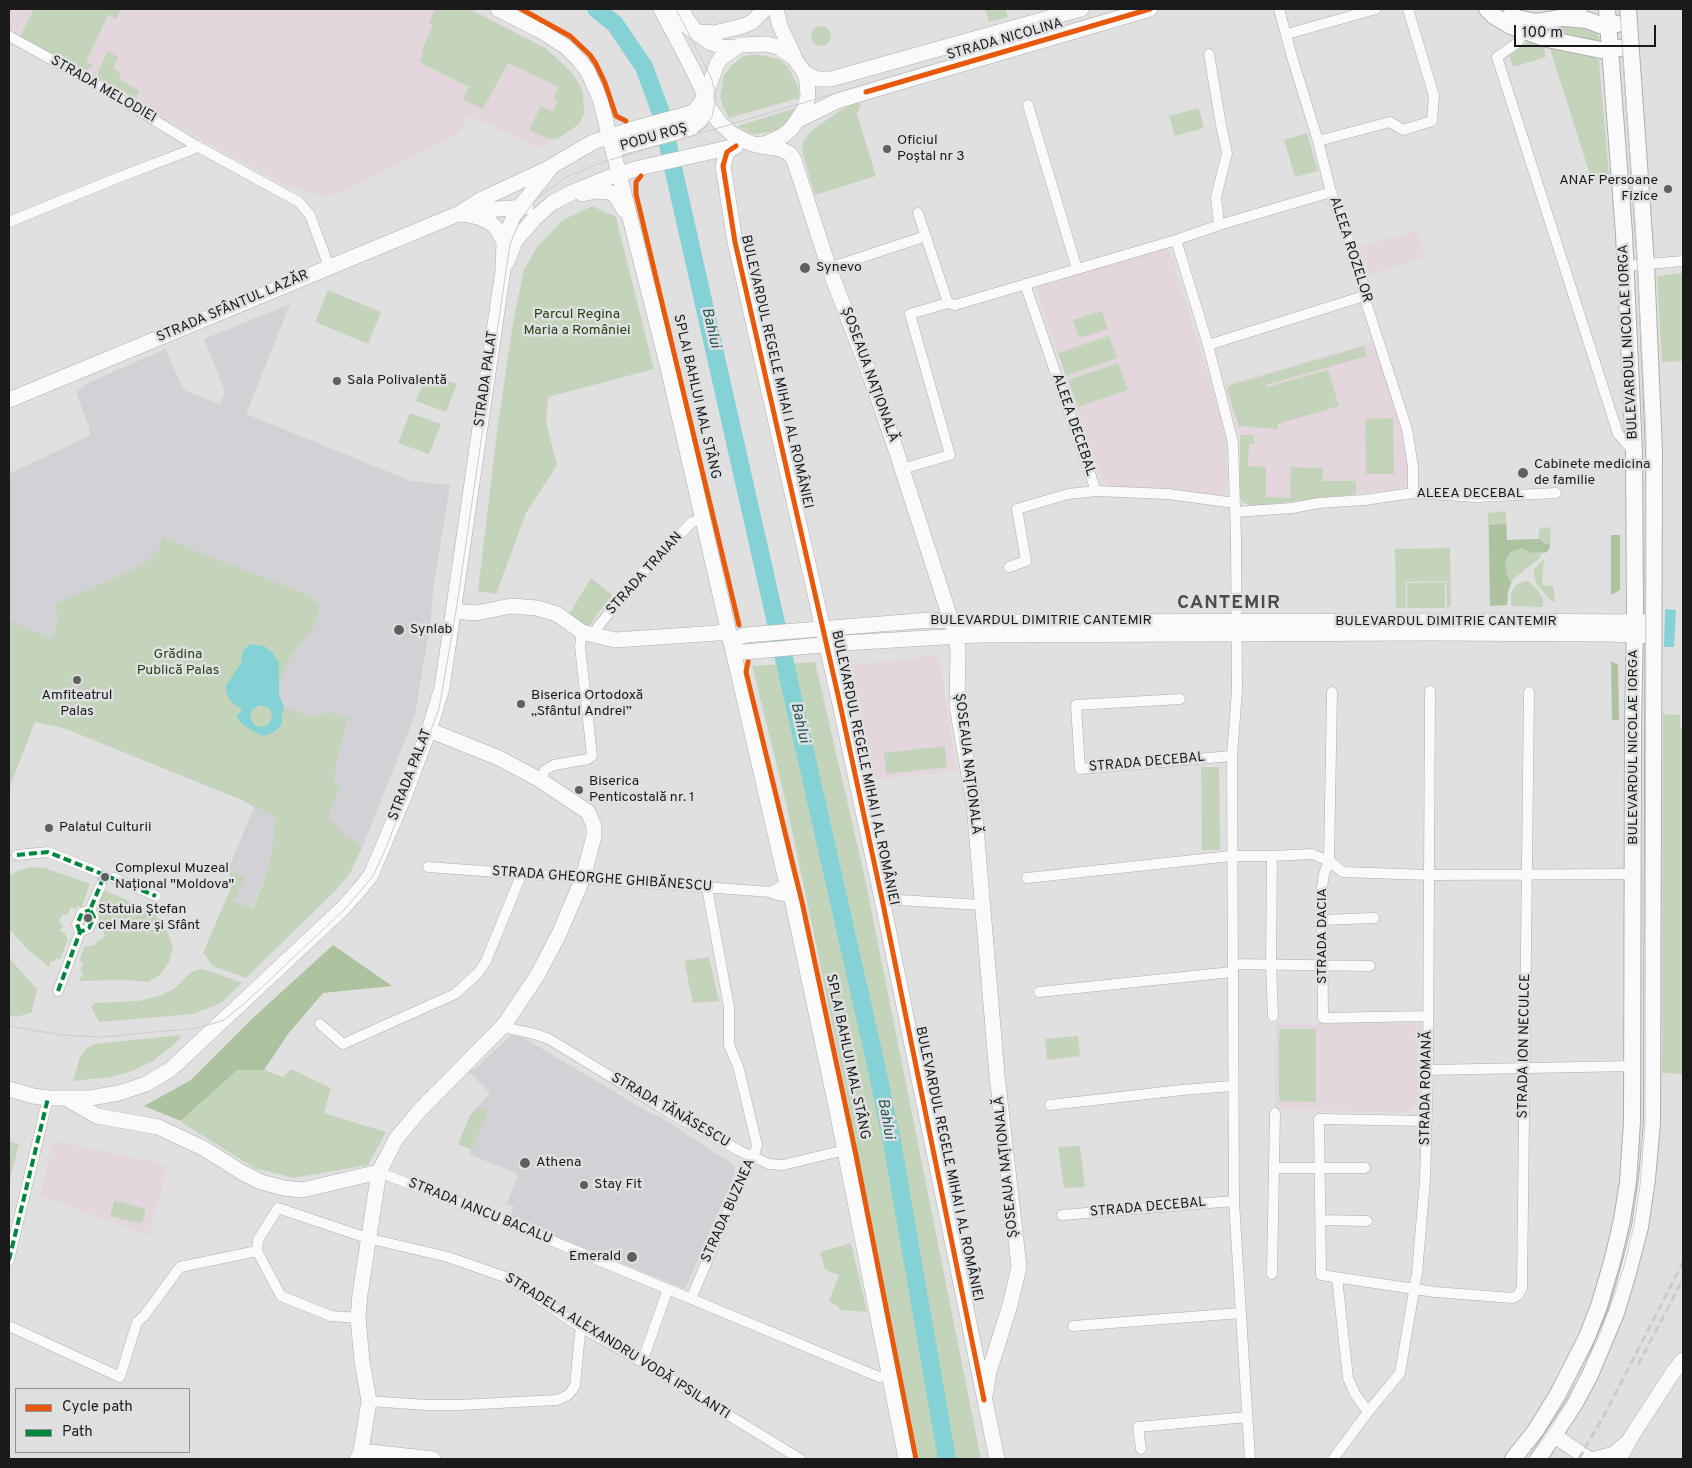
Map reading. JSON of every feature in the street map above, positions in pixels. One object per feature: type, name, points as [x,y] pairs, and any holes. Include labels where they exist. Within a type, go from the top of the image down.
[{"type":"main road","points":[[498,9],[556,40],[580,61],[594,85],[612,142],[668,368],[791,896],[845,1150],[906,1459]]},
{"type":"main road","points":[[662,9],[677,21],[696,32],[714,33],[752,22],[765,9]]},
{"type":"main road","points":[[662,9],[713,114],[724,127],[748,145],[767,144],[784,135],[798,120],[804,110],[808,97],[804,72],[794,58],[780,26],[776,9]]},
{"type":"main road","points":[[682,9],[696,32],[702,38],[717,46],[738,46],[748,43],[767,44],[778,47],[794,58]]},
{"type":"main road","points":[[705,98],[716,64],[721,58],[758,33],[769,9]]},
{"type":"main road","name":"STRADA NICOLINA","points":[[804,72],[816,79],[831,79],[1081,9]]},
{"type":"main road","name":"STRADA NICOLINA","points":[[798,120],[837,101],[1150,9]]},
{"type":"main road","points":[[1487,9],[1505,23],[1524,31],[1556,41],[1601,50],[1610,49],[1631,55]]},
{"type":"main road","points":[[1502,9],[1517,18],[1536,22],[1576,18],[1600,25],[1608,17],[1628,16]]},
{"type":"main road","points":[[1561,18],[1579,9]]},
{"type":"main road","name":"BULEVARDUL NICOLAE IORGA","points":[[1538,1459],[1555,1436],[1590,1375],[1616,1312],[1640,1227],[1652,1123],[1654,451],[1646,264],[1628,16]]},
{"type":"main road","name":"BULEVARDUL NICOLAE IORGA","points":[[1513,1459],[1536,1430],[1587,1337],[1610,1270],[1622,1220],[1628,1182],[1632,1122],[1635,628],[1634,453],[1626,266],[1608,17]]},
{"type":"main road","name":"PODU ROȘ","points":[[612,142],[692,120],[705,98]]},
{"type":"main road","name":"STRADA PALAT","points":[[9,1089],[48,1098],[69,1100],[90,1098],[119,1093],[146,1084],[172,1069],[353,897],[371,874],[429,730],[442,688],[503,270],[504,242],[507,230],[519,208],[552,166],[594,142],[612,142]]},
{"type":"main road","name":"PODU ROȘ","points":[[619,174],[704,152],[748,145]]},
{"type":"main road","name":"ȘOSEAUA NAȚIONALĂ","points":[[748,145],[780,149],[790,154],[794,160],[829,268],[871,378],[902,469],[956,636],[958,648],[957,706],[973,796],[997,1075],[1019,1267],[1010,1305],[989,1372],[984,1400],[997,1459]]},
{"type":"main road","name":"BULEVARDUL REGELE MIHAI I AL ROMÂNIEI","points":[[748,145],[727,152],[723,166],[730,219],[882,899],[984,1400]]},
{"type":"main road","name":"STRADA SFÂNTUL LAZĂR","points":[[464,214],[480,200],[552,166]]},
{"type":"main road","name":"STRADA PALAT","points":[[503,270],[515,241],[521,232],[556,200],[619,174]]},
{"type":"main road","points":[[556,200],[596,191],[609,192],[619,201],[631,223]]},
{"type":"main road","name":"STRADA SFÂNTUL LAZĂR","points":[[9,400],[329,267],[464,214],[519,208],[556,200]]},
{"type":"main road","points":[[464,214],[481,218],[491,223],[504,242]]},
{"type":"main road","points":[[453,611],[476,613],[511,606],[537,608],[557,614],[586,638],[614,640],[718,633],[731,641]]},
{"type":"main road","name":"BULEVARDUL DIMITRIE CANTEMIR","points":[[731,641],[746,635],[930,620],[1236,628],[1653,629]]},
{"type":"main road","name":"BULEVARDUL DIMITRIE CANTEMIR","points":[[731,641],[749,651],[956,636],[1236,628]]},
{"type":"main road","points":[[429,730],[499,758],[540,780],[588,812],[594,826],[594,836],[583,878],[545,962],[504,1025],[420,1110],[396,1140],[379,1172],[367,1238],[358,1318],[362,1360],[369,1400],[359,1455],[433,1459]]},
{"type":"main road","points":[[775,892],[791,896]]},
{"type":"main road","points":[[69,1100],[97,1116],[158,1127],[203,1148],[261,1182],[284,1188],[302,1190],[379,1172]]},
{"type":"main road","points":[[1595,1459],[1614,1454],[1622,1449],[1683,1360]]},
{"type":"main road","points":[[1619,1459],[1633,1434]]},
{"type":"main road","points":[[1555,1436],[1589,1459]]},
{"type":"street","name":"ALEEA ROZELOR","points":[[1279,9],[1331,192],[1362,279],[1364,296],[1407,429],[1413,467],[1413,493]]},
{"type":"street","points":[[1287,34],[1376,9]]},
{"type":"street","points":[[1318,141],[1390,122],[1403,130],[1432,121],[1434,96],[1408,9]]},
{"type":"street","points":[[1524,31],[1517,43],[1497,57],[1618,434],[1634,453]]},
{"type":"street","name":"STRADA MELODIEI","points":[[9,36],[90,81],[195,145],[299,202],[310,215],[329,267]]},
{"type":"street","points":[[1209,54],[1221,125],[1228,153],[1216,196],[1219,225]]},
{"type":"street","points":[[1028,105],[1077,269]]},
{"type":"street","points":[[9,222],[193,149],[195,145]]},
{"type":"street","points":[[902,469],[950,455],[910,314],[948,303],[955,305],[1331,192]]},
{"type":"street","points":[[918,213],[948,303]]},
{"type":"street","points":[[829,268],[926,236]]},
{"type":"street","points":[[1176,240],[1208,346],[1231,433],[1235,507],[1237,690],[1232,756],[1231,856],[1234,1201],[1250,1459]]},
{"type":"street","points":[[1626,266],[1683,261]]},
{"type":"street","name":"ALEEA DECEBAL","points":[[1025,284],[1096,491],[1168,494],[1235,507],[1292,508],[1319,503],[1364,500],[1413,493],[1476,497],[1556,494]]},
{"type":"street","points":[[1208,346],[1364,296]]},
{"type":"street","points":[[1009,567],[1026,561],[1017,509],[1068,494],[1096,491]]},
{"type":"street","name":"STRADA TRAIAN","points":[[586,638],[597,628],[637,578],[692,522],[702,520]]},
{"type":"street","points":[[540,780],[545,770],[554,765],[588,759],[592,756],[586,638]]},
{"type":"street","name":"STRADA ROMANĂ","points":[[1333,1459],[1400,1373],[1415,1290],[1422,1234],[1427,1122],[1430,691]]},
{"type":"street","name":"STRADA DACIA","points":[[1332,692],[1329,861],[1324,874],[1322,888],[1323,1018],[1428,1016]]},
{"type":"street","name":"STRADA ION NECULCE","points":[[1415,1290],[1513,1298],[1522,1288],[1529,692]]},
{"type":"street","name":"STRADA DECEBAL","points":[[1180,699],[1076,705],[1080,769],[1232,756]]},
{"type":"street","points":[[17,855],[48,852],[98,872]]},
{"type":"street","points":[[1027,878],[1231,856],[1312,854],[1329,861],[1342,872],[1429,875],[1633,874]]},
{"type":"street","points":[[1272,856],[1271,964],[1273,1016]]},
{"type":"street","name":"STRADA GHEORGHE GHIBĂNESCU","points":[[428,867],[775,892]]},
{"type":"street","points":[[775,892],[779,887],[784,872]]},
{"type":"street","points":[[320,1024],[343,1044],[455,994],[467,984],[486,960],[522,873]]},
{"type":"street","points":[[114,878],[156,896]]},
{"type":"street","points":[[58,991],[80,932],[89,928],[94,917],[90,910],[101,885]]},
{"type":"street","name":"STRADA BUZNEA","points":[[691,1298],[757,1145],[738,1066],[729,1045],[729,1007],[707,888]]},
{"type":"street","points":[[882,899],[982,905]]},
{"type":"street","points":[[1322,920],[1374,918]]},
{"type":"street","points":[[1039,992],[1271,964],[1370,966]]},
{"type":"street","name":"STRADA TĂNĂSESCU","points":[[504,1025],[507,1028],[535,1034],[549,1040],[672,1114],[753,1158],[769,1164],[783,1165],[845,1150]]},
{"type":"street","points":[[1428,1070],[1632,1066]]},
{"type":"street","points":[[1050,1105],[1234,1086]]},
{"type":"street","points":[[9,1260],[48,1098]]},
{"type":"street","points":[[1272,1274],[1275,1114]]},
{"type":"street","points":[[1415,1290],[1321,1275],[1319,1119],[1427,1122]]},
{"type":"street","points":[[1274,1168],[1365,1168]]},
{"type":"street","name":"STRADA IANCU BACALU","points":[[379,1172],[522,1228],[879,1377],[888,1375]]},
{"type":"street","points":[[284,1188],[278,1208],[258,1240],[257,1251],[281,1296],[332,1316],[358,1318]]},
{"type":"street","name":"STRADA DECEBAL","points":[[1062,1215],[1234,1201]]},
{"type":"street","name":"STRADELA ALEXANDRU VODĂ IPSILANTI","points":[[278,1208],[367,1238],[448,1257],[505,1277],[582,1328],[642,1362],[800,1459]]},
{"type":"street","points":[[1321,1220],[1367,1221]]},
{"type":"street","points":[[9,1326],[120,1377],[137,1322],[144,1316],[180,1267],[257,1251]]},
{"type":"street","points":[[1337,1278],[1348,1378],[1355,1394],[1368,1412]]},
{"type":"street","points":[[642,1362],[668,1290]]},
{"type":"street","points":[[1073,1326],[1241,1313]]},
{"type":"street","points":[[369,1400],[459,1406],[557,1400],[568,1395],[575,1386],[582,1328]]},
{"type":"street","points":[[1140,1449],[1138,1427],[1248,1417]]},
{"type":"shaded area","points":[[9,9],[471,9],[545,48],[559,59],[580,85],[583,95],[584,114],[579,125],[541,149],[468,115],[461,132],[361,183],[327,197],[290,187],[229,155],[9,31]]},
{"type":"shaded area","points":[[1417,230],[1425,258],[1367,275],[1359,247]]},
{"type":"shaded area","points":[[1160,249],[1166,249],[1171,254],[1226,435],[1227,494],[1211,497],[1115,489],[1106,485],[1101,478],[1035,287]]},
{"type":"shaded area","points":[[290,304],[246,414],[411,481],[450,485],[415,715],[362,848],[350,873],[298,850],[265,877],[252,908],[227,897],[233,883],[228,870],[254,807],[242,800],[64,728],[35,722],[9,743],[9,474],[90,435],[89,427],[76,392],[90,382],[165,349],[184,390],[220,404],[225,391],[204,339]]},
{"type":"shaded area","points":[[1376,341],[1404,440],[1408,463],[1406,483],[1400,489],[1255,506],[1243,503],[1240,497],[1240,435],[1224,385]]},
{"type":"shaded area","points":[[939,655],[956,771],[874,780],[847,665]]},
{"type":"shaded area","points":[[1421,1022],[1421,1099],[1407,1112],[1275,1110],[1276,1024]]},
{"type":"shaded area","points":[[511,1035],[522,1037],[655,1116],[659,1116],[735,1166],[735,1173],[686,1287],[683,1288],[536,1229],[533,1225],[510,1218],[514,1206],[507,1204],[518,1174],[469,1154],[470,1149],[458,1144],[471,1114],[490,1093],[468,1071],[474,1070]]},
{"type":"shaded area","points":[[53,1140],[168,1165],[149,1236],[40,1196]]},
{"type":"green space","points":[[34,9],[121,9],[116,19],[108,15],[86,62],[93,66],[83,73],[20,36]]},
{"type":"green space","points":[[435,9],[469,9],[545,48],[570,71],[580,85],[583,95],[584,114],[579,124],[557,139],[548,139],[529,130],[541,106],[553,112],[557,102],[554,97],[558,87],[508,63],[483,109],[463,100],[469,87],[419,62],[424,54],[421,52],[433,25],[429,23]]},
{"type":"green space","points":[[985,9],[1005,9],[1008,17],[989,22]]},
{"type":"green space","points":[[1566,25],[1579,25],[1590,29],[1598,35],[1599,42],[1544,30]]},
{"type":"green space","points":[[821,26],[828,29],[831,36],[828,43],[821,46],[814,43],[811,36],[814,29]]},
{"type":"green space","points":[[1529,41],[1543,43],[1546,57],[1513,67],[1509,55]]},
{"type":"green space","points":[[1553,45],[1593,55],[1599,61],[1609,175],[1592,181],[1550,49]]},
{"type":"green space","points":[[108,51],[118,57],[113,68],[121,74],[119,79],[139,91],[136,99],[99,79],[98,71]]},
{"type":"green space","points":[[755,54],[779,59],[788,67],[798,86],[799,98],[729,118],[720,97],[724,75],[742,57]]},
{"type":"green space","points":[[859,101],[860,107],[857,114],[876,176],[815,195],[802,149],[804,140],[811,131],[841,110]]},
{"type":"green space","points":[[796,108],[786,123],[776,131],[756,134],[749,133],[738,126]]},
{"type":"green space","points":[[1199,108],[1204,128],[1175,136],[1169,116]]},
{"type":"green space","points":[[1307,133],[1318,171],[1295,177],[1284,140]]},
{"type":"green space","name":"Parcul Regina Maria a României","points":[[592,206],[616,217],[654,369],[548,397],[546,422],[557,465],[526,513],[496,594],[478,591],[497,432],[513,323],[524,269],[537,247],[563,220]]},
{"type":"green space","points":[[1683,273],[1683,361],[1662,362],[1657,276]]},
{"type":"green space","points":[[328,290],[381,312],[368,344],[315,322]]},
{"type":"green space","points":[[1102,311],[1108,329],[1079,338],[1073,320]]},
{"type":"green space","points":[[1109,336],[1117,358],[1066,376],[1058,353]]},
{"type":"green space","points":[[1364,346],[1367,356],[1266,385],[1267,387],[1328,370],[1339,406],[1278,424],[1278,429],[1239,426],[1227,389],[1231,385]]},
{"type":"green space","points":[[1118,363],[1128,390],[1078,407],[1068,380]]},
{"type":"green space","points":[[427,373],[457,384],[446,412],[416,401]]},
{"type":"green space","points":[[410,413],[441,424],[429,454],[398,443]]},
{"type":"green space","points":[[1393,418],[1394,474],[1366,474],[1365,419]]},
{"type":"green space","points":[[1240,435],[1254,435],[1254,444],[1249,444],[1248,466],[1266,467],[1266,497],[1290,498],[1291,467],[1323,468],[1323,481],[1356,481],[1356,494],[1255,506],[1243,503],[1240,497]]},
{"type":"green space","points":[[1506,511],[1507,540],[1539,539],[1539,529],[1551,527],[1550,547],[1547,552],[1542,553],[1539,559],[1513,579],[1508,592],[1507,605],[1490,606],[1488,513]]},
{"type":"green space","points":[[1506,524],[1507,540],[1539,539],[1545,544],[1550,543],[1550,547],[1547,552],[1542,553],[1543,551],[1533,553],[1522,548],[1510,552],[1505,562],[1507,576],[1511,583],[1507,605],[1490,606],[1489,525]]},
{"type":"green space","points":[[1611,535],[1620,535],[1620,590],[1613,594],[1611,594]]},
{"type":"green space","name":"Grădina Publică Palas","points":[[163,536],[188,548],[310,596],[319,605],[319,615],[313,627],[289,659],[278,683],[279,695],[284,707],[310,717],[330,712],[348,718],[336,765],[334,782],[341,785],[327,818],[344,835],[356,841],[362,848],[350,873],[336,890],[246,978],[213,966],[203,953],[233,883],[228,870],[244,877],[234,901],[253,908],[265,878],[272,851],[276,817],[242,800],[64,728],[35,722],[9,789],[9,626],[11,621],[51,639],[59,621],[55,604],[142,565],[159,549]]},
{"type":"green space","points":[[1450,548],[1451,607],[1447,607],[1446,581],[1406,582],[1406,608],[1396,608],[1395,549]]},
{"type":"green space","points":[[1544,559],[1542,585],[1553,586],[1555,601],[1552,602],[1536,583],[1534,575],[1534,569]]},
{"type":"green space","points":[[591,578],[612,595],[586,630],[568,616]]},
{"type":"green space","points":[[1525,581],[1538,590],[1543,600],[1543,607],[1511,606],[1511,593],[1516,585]]},
{"type":"green space","points":[[1445,582],[1445,608],[1407,608],[1407,583]]},
{"type":"green space","points":[[1611,661],[1618,665],[1619,720],[1612,720]]},
{"type":"green space","points":[[815,662],[864,874],[981,1459],[919,1459],[814,934],[787,807],[752,666]]},
{"type":"green space","points":[[1663,714],[1680,715],[1680,728],[1683,728],[1683,1074],[1662,1073]]},
{"type":"green space","points":[[945,746],[947,767],[886,774],[884,753]]},
{"type":"green space","points":[[1201,767],[1219,767],[1220,850],[1202,850]]},
{"type":"green space","points":[[31,867],[45,868],[90,884],[82,907],[78,906],[76,909],[71,907],[68,914],[62,915],[60,918],[59,922],[63,925],[60,931],[65,933],[68,940],[60,959],[56,958],[54,962],[51,961],[49,967],[28,950],[9,930],[9,876]]},
{"type":"green space","points":[[104,890],[147,909],[159,919],[168,933],[173,948],[169,962],[161,974],[148,982],[126,980],[79,981],[83,973],[80,971],[83,963],[79,961],[84,947],[95,945],[105,935],[101,929],[103,923],[98,921],[99,917],[94,915]]},
{"type":"green space","points":[[333,945],[392,986],[323,993],[288,1034],[264,1070],[237,1070],[181,1121],[144,1106],[191,1080],[254,1017]]},
{"type":"green space","points":[[709,957],[719,1001],[693,1003],[684,961]]},
{"type":"green space","points":[[9,958],[37,989],[32,1012],[17,1017],[9,1015]]},
{"type":"green space","points":[[200,969],[242,983],[221,1003],[193,1014],[99,1022],[91,1007],[94,1003],[139,1001],[162,995],[175,988],[191,972]]},
{"type":"green space","points":[[1279,1029],[1316,1029],[1316,1102],[1279,1101]]},
{"type":"green space","points":[[181,1035],[180,1039],[153,1061],[132,1071],[111,1077],[73,1081],[80,1057],[86,1049],[94,1044]]},
{"type":"green space","points":[[1078,1036],[1080,1056],[1047,1060],[1045,1039]]},
{"type":"green space","points":[[237,1069],[264,1070],[283,1077],[291,1069],[331,1088],[324,1113],[386,1132],[368,1165],[294,1178],[254,1168],[181,1122]]},
{"type":"green space","points":[[479,1107],[488,1111],[472,1150],[458,1144],[471,1114]]},
{"type":"green space","points":[[9,1141],[19,1144],[9,1183]]},
{"type":"green space","points":[[1080,1146],[1085,1187],[1064,1188],[1058,1147]]},
{"type":"green space","points":[[114,1200],[146,1209],[142,1224],[110,1216]]},
{"type":"green space","points":[[851,1243],[867,1312],[839,1310],[839,1307],[829,1301],[839,1275],[825,1270],[820,1252]]},
{"type":"water","points":[[1665,609],[1676,610],[1674,647],[1664,647]]},
{"type":"water","points":[[250,644],[266,647],[273,653],[279,663],[279,695],[284,707],[282,723],[278,729],[270,734],[262,736],[243,725],[237,715],[242,708],[236,706],[230,700],[226,692],[226,686],[241,663],[243,651]],"holes":[[[260,705],[269,708],[272,714],[268,725],[256,726],[250,716],[252,710]]]},
{"type":"waterway","name":"Bahlui","points":[[596,9],[615,24],[644,67],[660,110],[875,1061],[892,1142],[947,1459]]},
{"type":"tunnel","points":[[101,885],[105,874]]},
{"type":"tram line","points":[[676,9],[711,77],[716,98],[712,117],[697,132]]},
{"type":"tram line","points":[[9,1026],[62,1035],[102,1037],[188,1029],[224,1020],[245,1003],[345,909],[373,876],[386,848],[439,709],[456,611],[510,244],[520,220],[537,198],[566,177],[603,162],[1121,9]]},
{"type":"tram line","points":[[1528,1459],[1568,1400],[1599,1336],[1609,1310],[1624,1266],[1634,1225],[1640,1185],[1645,1125],[1646,434],[1635,222],[1620,9]]},
{"type":"railway","points":[[1579,1459],[1608,1408],[1683,1262]]},
{"type":"railway","points":[[1638,1365],[1683,1279]]},
{"type":"marked path","points":[[17,855],[48,852],[156,896]]},
{"type":"marked path","points":[[58,991],[80,932],[89,928],[94,917],[90,910],[105,874]]},
{"type":"marked path","points":[[80,932],[77,924],[82,913],[90,910]]},
{"type":"marked path","points":[[9,1260],[48,1098]]},
{"type":"cycle path","points":[[521,9],[570,36],[590,55],[605,83],[616,116],[626,121]]},
{"type":"cycle path","points":[[866,92],[1150,9]]},
{"type":"cycle path","points":[[736,146],[727,152],[723,166],[735,242],[838,695],[882,899],[984,1400]]},
{"type":"cycle path","name":"SPLAI BAHLUI MAL STÂNG","points":[[641,176],[636,182],[636,194],[739,625]]},
{"type":"cycle path","name":"SPLAI BAHLUI MAL STÂNG","points":[[748,662],[746,672],[802,902],[856,1155],[916,1459]]},
{"type":"place","name":"Oficiul Poștal nr 3","points":[[887,149]]},
{"type":"place","name":"ANAF Persoane Fizice","points":[[1668,189]]},
{"type":"place","name":"Synevo","points":[[805,268]]},
{"type":"place","name":"Sala Polivalentă","points":[[337,381]]},
{"type":"place","name":"Cabinete medicina de familie","points":[[1523,473]]},
{"type":"place","name":"Synlab","points":[[399,630]]},
{"type":"place","name":"Amfiteatrul Palas","points":[[77,680]]},
{"type":"place","name":"Biserica Ortodoxă „Sfântul Andrei”","points":[[521,704]]},
{"type":"place","name":"Biserica Penticostală nr. 1","points":[[579,790]]},
{"type":"place","name":"Palatul Culturii","points":[[49,828]]},
{"type":"place","name":"Complexul Muzeal Național \"Moldova\"","points":[[105,877]]},
{"type":"place","name":"Statuia Ștefan cel Mare și Sfânt","points":[[88,918]]},
{"type":"place","name":"Athena","points":[[525,1163]]},
{"type":"place","name":"Stay Fit","points":[[584,1185]]},
{"type":"place","name":"Emerald","points":[[632,1257]]},
{"type":"district","name":"CANTEMIR","points":[[1229,604]]}]
